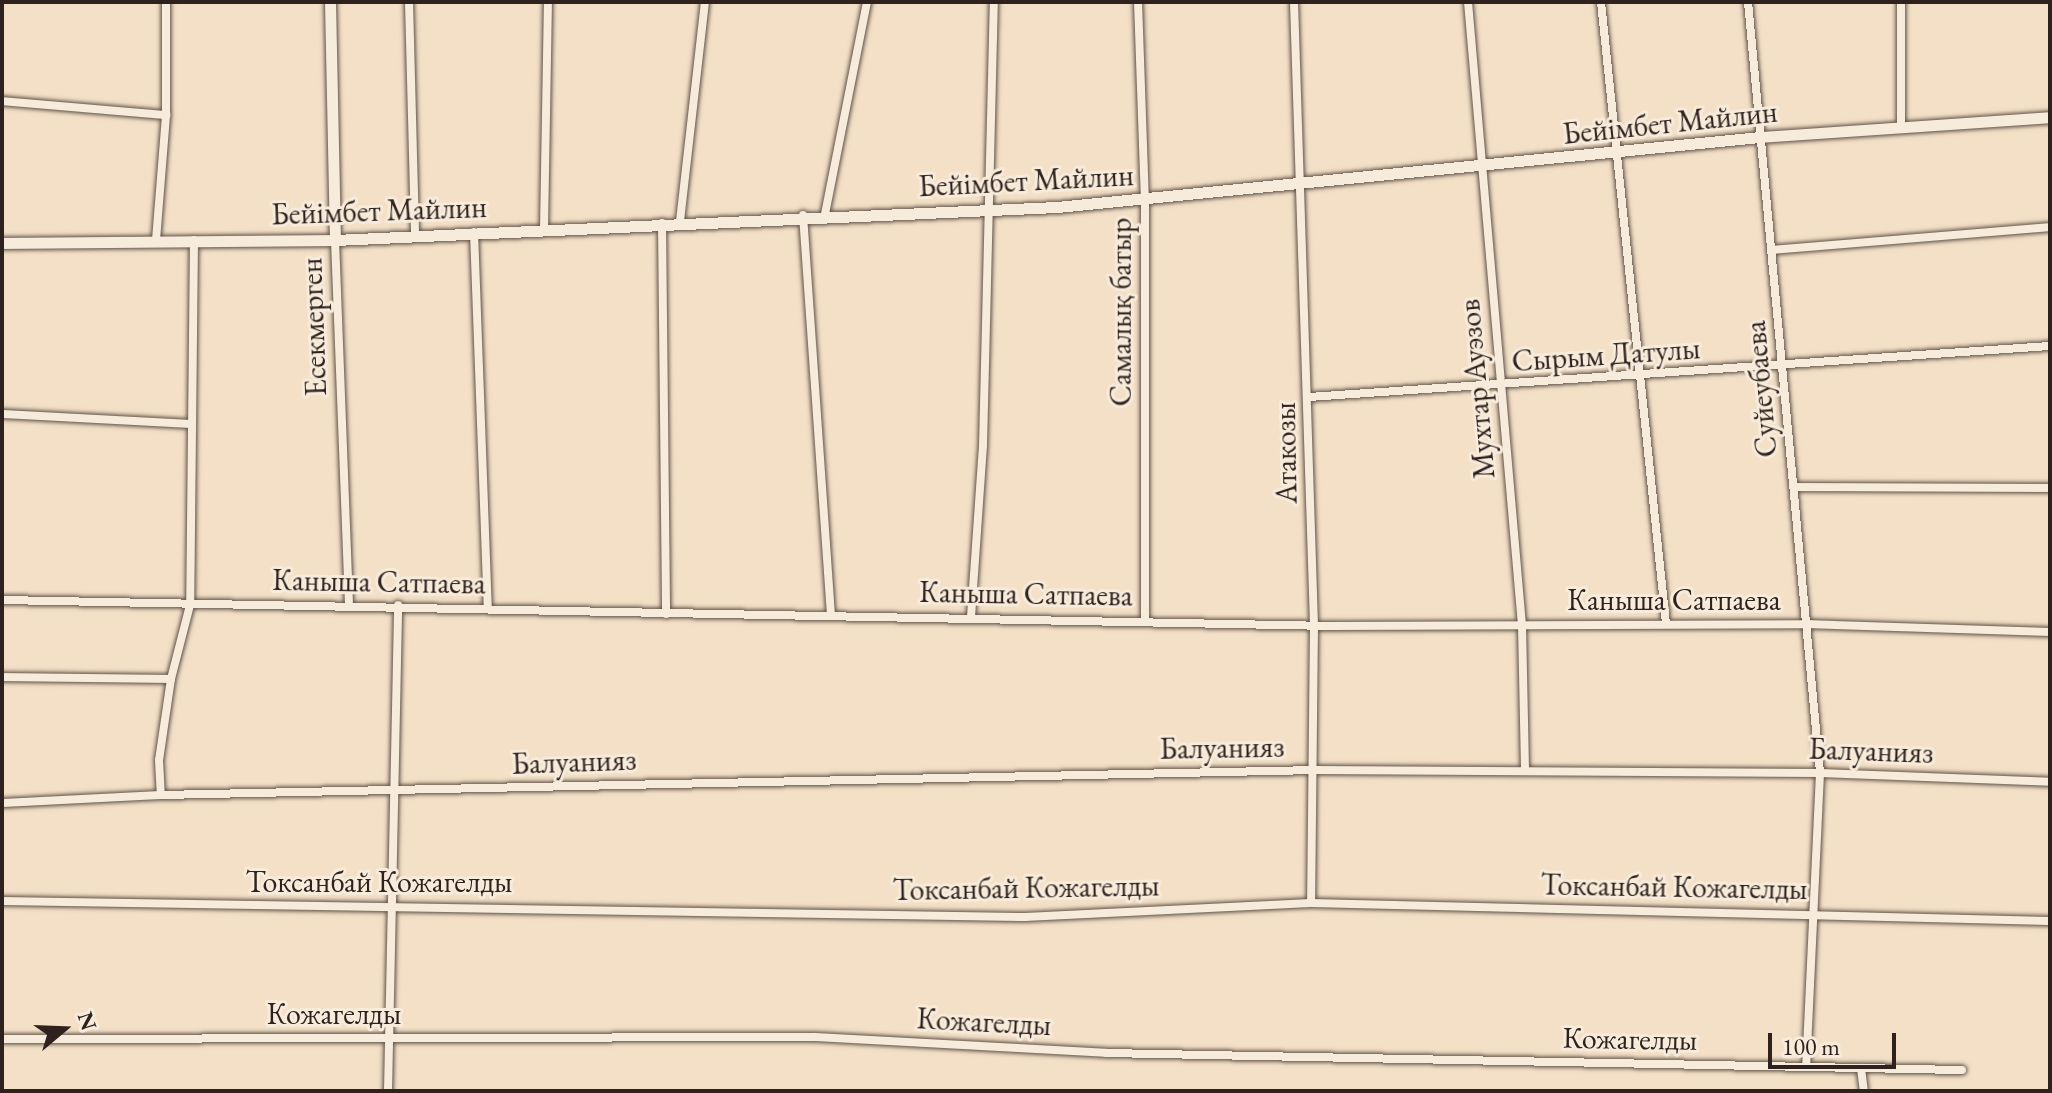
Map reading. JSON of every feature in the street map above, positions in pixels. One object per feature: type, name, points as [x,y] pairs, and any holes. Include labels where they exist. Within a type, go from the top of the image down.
[{"type":"street","points":[[156,240],[166,115],[166,2]]},
{"type":"street","name":"Eсекмерген","points":[[330,2],[335,240],[349,602]]},
{"type":"street","points":[[409,2],[415,236]]},
{"type":"street","points":[[544,229],[548,2]]},
{"type":"street","points":[[680,221],[705,2]]},
{"type":"street","points":[[825,214],[867,2]]},
{"type":"street","points":[[971,617],[990,209],[994,2]]},
{"type":"street","name":"Самалық батыр","points":[[1138,2],[1145,198],[1145,621]]},
{"type":"street","name":"Атакозы","points":[[1294,2],[1314,625],[1315,770],[1311,903]]},
{"type":"street","name":"Мухтар Ауэзов","points":[[1468,2],[1522,625],[1525,771]]},
{"type":"street","points":[[1601,2],[1666,624]]},
{"type":"street","name":"Суйеубаева","points":[[1748,2],[1820,773],[1817,914],[1806,1067]]},
{"type":"street","points":[[1901,2],[1901,127]]},
{"type":"street","points":[[2,101],[166,115]]},
{"type":"street","name":"Бейімбет Майлин","points":[[2,243],[335,240],[803,215],[990,209],[1145,198],[1760,137],[2050,117]]},
{"type":"street","points":[[803,215],[831,613]]},
{"type":"street","points":[[662,222],[666,614]]},
{"type":"street","points":[[1772,250],[2050,227]]},
{"type":"street","points":[[474,232],[488,607]]},
{"type":"street","points":[[2,803],[161,795],[159,760],[171,679],[190,605],[194,240]]},
{"type":"street","name":"Сырым Датулы","points":[[1309,397],[1640,378],[2050,346]]},
{"type":"street","points":[[2,414],[192,424]]},
{"type":"street","points":[[1794,487],[2050,488]]},
{"type":"street","name":"Каныша Сатпаева","points":[[2,600],[190,605],[349,602],[666,614],[831,613],[1314,625],[1806,624],[2050,632]]},
{"type":"street","points":[[388,1091],[398,605]]},
{"type":"street","points":[[2,677],[171,679]]},
{"type":"street","name":"Балуанияз","points":[[161,795],[1315,770],[1820,773],[2050,782]]},
{"type":"street","name":"Токсанбай Кожагелды","points":[[2,901],[1025,917],[1311,903],[2050,921]]},
{"type":"street","name":"Кожагелды","points":[[2,1039],[815,1037],[1106,1053],[1962,1070]]},
{"type":"street","points":[[1861,1068],[1864,1091]]}]
